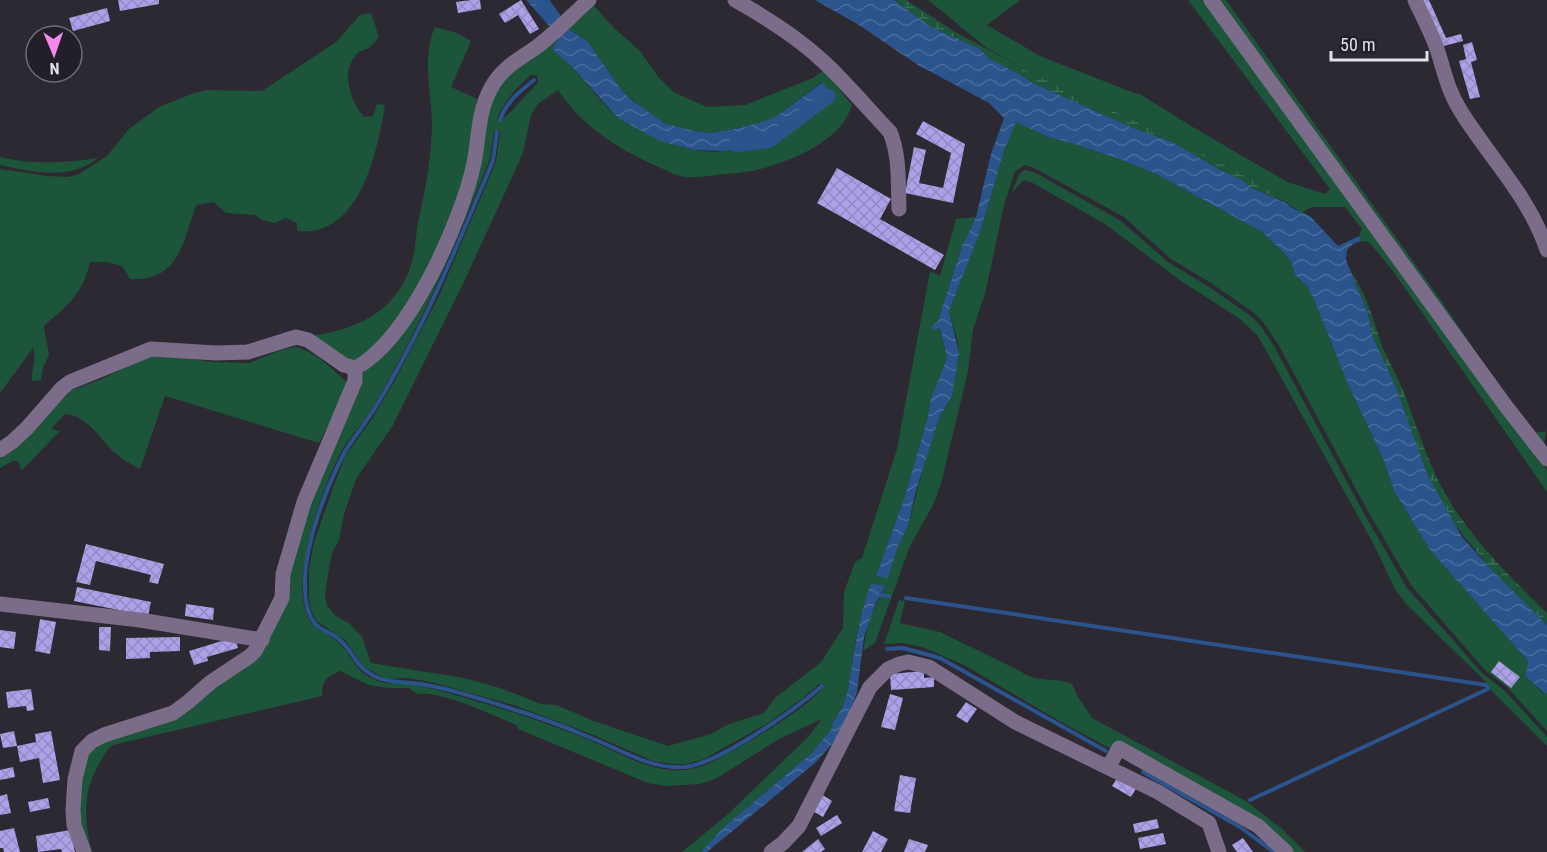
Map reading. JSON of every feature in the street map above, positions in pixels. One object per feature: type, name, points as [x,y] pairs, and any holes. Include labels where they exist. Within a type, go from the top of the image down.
[{"type":"street","points":[[0,450],[27,428],[58,392],[70,382],[151,349],[248,352],[296,337],[308,340],[344,365],[355,368],[376,354],[401,325],[423,289],[450,233],[474,163],[482,110],[491,87],[504,69],[539,45],[589,0]]},
{"type":"street","points":[[735,0],[766,17],[804,44],[890,132],[896,145],[899,209]]},
{"type":"street","points":[[1211,0],[1498,396],[1546,454]]},
{"type":"street","points":[[1415,0],[1436,47],[1444,78],[1452,96],[1519,192],[1536,222],[1547,250]]},
{"type":"street","points":[[84,852],[74,825],[73,810],[75,778],[82,751],[92,741],[104,735],[173,713],[211,682],[250,656],[262,640],[268,623],[279,608],[282,598],[283,574],[304,502],[355,381],[355,368]]},
{"type":"street","points":[[0,604],[140,620],[262,640]]},
{"type":"street","points":[[771,852],[799,826],[870,687],[888,669],[908,662],[929,667],[1015,722],[1109,766],[1209,823],[1219,852]]},
{"type":"street","points":[[1109,766],[1119,748],[1258,826],[1286,852]]},
{"type":"green space","points":[[894,0],[906,0],[957,33],[1024,69],[1172,137],[1308,209],[1302,213],[1284,201],[1249,187],[1244,181],[1172,142],[1133,128],[1033,83],[990,59],[979,48],[928,25]]},
{"type":"green space","points":[[928,0],[1020,0],[987,25],[1040,56],[1140,94],[1287,182],[1325,194],[1330,189],[1188,0],[1205,0],[1496,405],[1547,470],[1547,492],[1393,271],[1369,242],[1361,241],[1359,236],[1362,229],[1345,207],[1308,209],[1172,137],[1070,92],[987,48]]},
{"type":"green space","points":[[1217,0],[1226,0],[1438,296],[1509,401],[1535,433],[1546,431],[1544,443],[1541,445]]},
{"type":"green space","points":[[594,6],[640,51],[659,78],[675,93],[707,107],[745,105],[813,78],[824,70],[852,105],[837,130],[813,148],[799,155],[752,171],[688,177],[665,170],[613,143],[588,125],[558,90],[538,104],[531,115],[523,153],[463,284],[393,425],[356,479],[344,514],[339,540],[332,553],[325,595],[327,606],[362,637],[371,663],[464,678],[500,688],[541,704],[556,705],[594,721],[668,746],[711,734],[729,724],[764,713],[775,698],[821,662],[843,628],[844,592],[855,562],[862,558],[897,449],[930,271],[940,276],[956,219],[976,217],[962,246],[938,321],[947,358],[931,398],[927,420],[904,499],[876,576],[888,577],[898,546],[908,526],[926,457],[939,418],[947,406],[956,369],[958,343],[949,311],[980,232],[1005,148],[1016,121],[1051,138],[1117,158],[1156,174],[1262,232],[1286,255],[1292,263],[1295,275],[1307,286],[1315,302],[1347,382],[1384,461],[1394,491],[1430,550],[1528,661],[1525,676],[1543,693],[1547,693],[1547,731],[1508,688],[1485,670],[1411,585],[1365,506],[1278,344],[1263,322],[1253,312],[1211,283],[1171,259],[1124,217],[1025,165],[1015,171],[1004,205],[986,290],[973,330],[968,371],[941,484],[933,505],[910,546],[875,643],[863,651],[869,620],[885,586],[872,583],[858,631],[847,694],[832,723],[834,727],[814,751],[724,827],[701,852],[682,852],[728,814],[807,738],[822,719],[779,739],[717,778],[700,784],[666,786],[648,783],[452,699],[438,695],[417,694],[409,688],[369,685],[340,671],[326,680],[322,696],[113,745],[93,775],[87,796],[86,818],[92,852],[88,852],[78,825],[82,764],[94,744],[142,727],[253,659],[294,545],[363,373],[414,311],[479,144],[499,80],[557,40],[552,49],[618,117],[655,137],[691,149],[711,152],[744,147],[776,134],[818,107],[819,97],[828,90],[822,82],[768,120],[711,133],[694,131],[664,123],[643,109],[620,88],[588,42],[565,27]],"holes":[[[531,75],[537,76],[538,82],[504,118],[500,121],[497,119],[511,95]],[[497,130],[500,132],[496,161],[438,298],[394,382],[372,419],[345,456],[314,542],[309,569],[311,611],[316,621],[345,640],[363,666],[388,679],[407,678],[431,682],[513,705],[591,734],[653,761],[672,764],[687,764],[704,759],[768,723],[819,684],[825,684],[806,704],[770,729],[716,760],[701,766],[677,770],[662,769],[629,758],[598,743],[492,706],[420,686],[375,680],[362,672],[338,642],[313,625],[307,615],[303,598],[305,557],[317,511],[332,470],[343,449],[374,405],[423,314],[485,172],[490,159],[494,132]]]},
{"type":"green space","points":[[371,13],[379,37],[352,60],[349,68],[349,86],[351,95],[364,117],[373,116],[377,104],[385,105],[370,168],[362,189],[350,207],[336,221],[319,230],[297,231],[297,223],[286,218],[275,223],[262,220],[255,215],[226,213],[214,202],[196,205],[176,257],[169,267],[159,274],[130,279],[122,266],[106,262],[90,262],[83,283],[73,298],[44,326],[49,355],[43,367],[41,380],[32,381],[33,348],[0,393],[0,169],[48,176],[68,177],[79,174],[107,156],[129,129],[159,107],[206,90],[262,91],[336,42],[360,15]]},
{"type":"green space","points":[[435,27],[457,33],[471,41],[451,87],[477,99],[469,159],[455,204],[418,289],[382,341],[351,363],[310,336],[346,328],[377,313],[400,289],[408,273],[414,254],[430,158],[432,122],[428,61]]},
{"type":"green space","points":[[0,157],[49,162],[98,158],[76,170],[51,173],[0,165]]},
{"type":"green space","points":[[1025,170],[1036,173],[1121,221],[1168,262],[1209,287],[1251,316],[1260,325],[1274,346],[1407,588],[1482,673],[1505,691],[1547,737],[1547,746],[1491,690],[1486,682],[1406,604],[1395,589],[1374,545],[1258,336],[1240,319],[1181,281],[1105,224],[1031,182],[1024,180],[1012,192],[1019,174]]},
{"type":"green space","points":[[1350,270],[1365,298],[1382,346],[1402,388],[1432,467],[1447,497],[1486,550],[1547,613],[1547,625],[1490,568],[1454,524],[1428,476],[1396,388],[1372,335],[1368,314]]},
{"type":"green space","points":[[295,347],[318,357],[349,384],[319,443],[165,396],[140,469],[116,454],[87,423],[73,415],[65,414],[51,429],[60,431],[21,471],[19,461],[13,461],[0,468],[0,459],[17,448],[67,392],[102,379],[150,354],[214,362],[249,363]]},
{"type":"green space","points":[[899,600],[905,601],[900,623],[940,632],[1027,675],[1072,684],[1092,718],[1246,801],[1282,829],[1305,852],[1292,852],[966,666],[922,647],[903,643],[884,644]]},
{"type":"water","points":[[526,0],[540,0],[559,20],[550,27]]},
{"type":"water","points":[[815,0],[894,0],[928,25],[979,48],[990,59],[1033,83],[1133,128],[1172,142],[1244,181],[1249,187],[1310,216],[1338,246],[1359,236],[1361,241],[1353,244],[1347,250],[1346,260],[1368,314],[1372,335],[1396,388],[1428,476],[1462,537],[1547,625],[1547,693],[1544,693],[1525,676],[1528,661],[1430,550],[1394,491],[1384,461],[1347,382],[1315,302],[1307,286],[1295,275],[1292,263],[1286,255],[1262,232],[1156,174],[1117,158],[1051,138],[1016,122],[1005,148],[980,232],[949,311],[959,353],[952,396],[939,418],[915,494],[908,526],[898,546],[888,578],[876,576],[904,499],[927,420],[931,398],[947,358],[940,328],[934,330],[931,327],[938,321],[962,246],[976,217],[991,154],[1004,118],[989,103],[918,65],[859,25]]},
{"type":"water","points":[[565,27],[588,42],[620,88],[633,101],[664,123],[694,131],[711,133],[768,120],[823,82],[828,90],[819,97],[822,101],[818,107],[786,129],[744,148],[724,151],[695,150],[660,141],[618,118],[573,68],[552,49]]},
{"type":"water","points":[[871,583],[885,586],[875,605],[864,637],[857,692],[850,712],[834,742],[815,763],[707,852],[701,852],[724,827],[814,751],[833,727],[832,723],[842,708],[847,692],[860,619]]},
{"type":"building","points":[[118,0],[159,0],[159,4],[120,11]]},
{"type":"building","points":[[480,0],[481,9],[458,13],[456,2]]},
{"type":"building","points":[[521,0],[539,29],[530,34],[518,15],[505,23],[499,14]]},
{"type":"building","points":[[1419,0],[1429,0],[1446,38],[1461,34],[1463,41],[1440,47]]},
{"type":"building","points":[[107,8],[110,21],[84,28],[84,24],[71,24],[69,18]]},
{"type":"building","points":[[1472,42],[1477,60],[1471,62],[1480,97],[1470,99],[1459,61],[1466,59],[1463,45]]},
{"type":"building","points":[[923,121],[965,144],[953,203],[905,193],[914,147],[926,150],[919,183],[943,188],[951,153],[916,134]]},
{"type":"building","points":[[837,168],[891,199],[880,219],[944,255],[935,270],[817,203]]},
{"type":"building","points":[[86,544],[164,564],[158,584],[149,582],[151,575],[96,561],[90,585],[76,582]]},
{"type":"building","points":[[77,587],[151,602],[148,616],[74,601]]},
{"type":"building","points":[[186,604],[214,608],[213,620],[185,616]]},
{"type":"building","points":[[40,619],[56,622],[50,654],[35,651]]},
{"type":"building","points":[[99,627],[111,627],[110,651],[99,650]]},
{"type":"building","points":[[0,630],[16,632],[14,649],[0,647]]},
{"type":"building","points":[[180,637],[180,651],[150,652],[150,658],[126,659],[126,638]]},
{"type":"building","points":[[235,637],[238,648],[207,657],[208,661],[194,665],[189,651]]},
{"type":"building","points":[[1499,661],[1520,677],[1511,688],[1491,672]]},
{"type":"building","points":[[924,671],[924,678],[934,677],[934,687],[891,690],[890,674]]},
{"type":"building","points":[[31,689],[34,710],[27,711],[26,706],[8,708],[6,692]]},
{"type":"building","points":[[890,694],[903,698],[895,730],[881,727]]},
{"type":"building","points":[[966,702],[977,709],[967,723],[956,716]]},
{"type":"building","points":[[14,731],[17,746],[3,748],[0,734]]},
{"type":"building","points":[[51,731],[60,780],[43,783],[39,758],[20,762],[17,746],[36,742],[35,734]]},
{"type":"building","points":[[13,767],[15,777],[0,780],[0,770]]},
{"type":"building","points":[[900,775],[916,778],[910,813],[894,811]]},
{"type":"building","points":[[1119,775],[1138,785],[1131,797],[1112,786]]},
{"type":"building","points":[[7,794],[11,813],[0,815],[0,796]]},
{"type":"building","points":[[821,794],[832,801],[823,817],[811,810]]},
{"type":"building","points":[[48,798],[50,808],[30,812],[28,802]]},
{"type":"building","points":[[837,815],[842,823],[821,836],[816,828]]},
{"type":"building","points":[[1157,819],[1159,828],[1135,833],[1133,824]]},
{"type":"building","points":[[14,828],[20,852],[4,852],[3,848],[0,848],[0,831]]},
{"type":"building","points":[[70,830],[75,852],[62,852],[61,849],[38,852],[36,836]]},
{"type":"building","points":[[873,831],[888,839],[881,852],[862,852]]},
{"type":"building","points":[[1163,833],[1166,844],[1140,849],[1138,838]]},
{"type":"building","points":[[1243,838],[1253,852],[1237,852],[1232,845]]},
{"type":"building","points":[[818,839],[825,849],[821,852],[802,852]]},
{"type":"building","points":[[909,839],[928,845],[925,852],[904,852]]},
{"type":"waterway","points":[[541,0],[554,18]]},
{"type":"waterway","points":[[500,120],[510,102],[534,80]]},
{"type":"waterway","points":[[736,145],[769,141],[829,96]]},
{"type":"waterway","points":[[497,132],[493,160],[434,298],[387,388],[345,452],[323,502],[312,537],[306,569],[306,598],[308,611],[314,623],[340,640],[363,669],[380,679],[436,687],[478,698],[559,725],[647,762],[672,767],[699,764],[736,746],[776,721],[822,686]]},
{"type":"waterway","points":[[880,595],[889,596]]},
{"type":"waterway","points":[[906,598],[1486,685],[1488,689],[1250,800]]},
{"type":"waterway","points":[[887,649],[903,648],[940,658],[1106,751]]},
{"type":"waterway","points":[[1143,772],[1240,827],[1274,852]]}]
